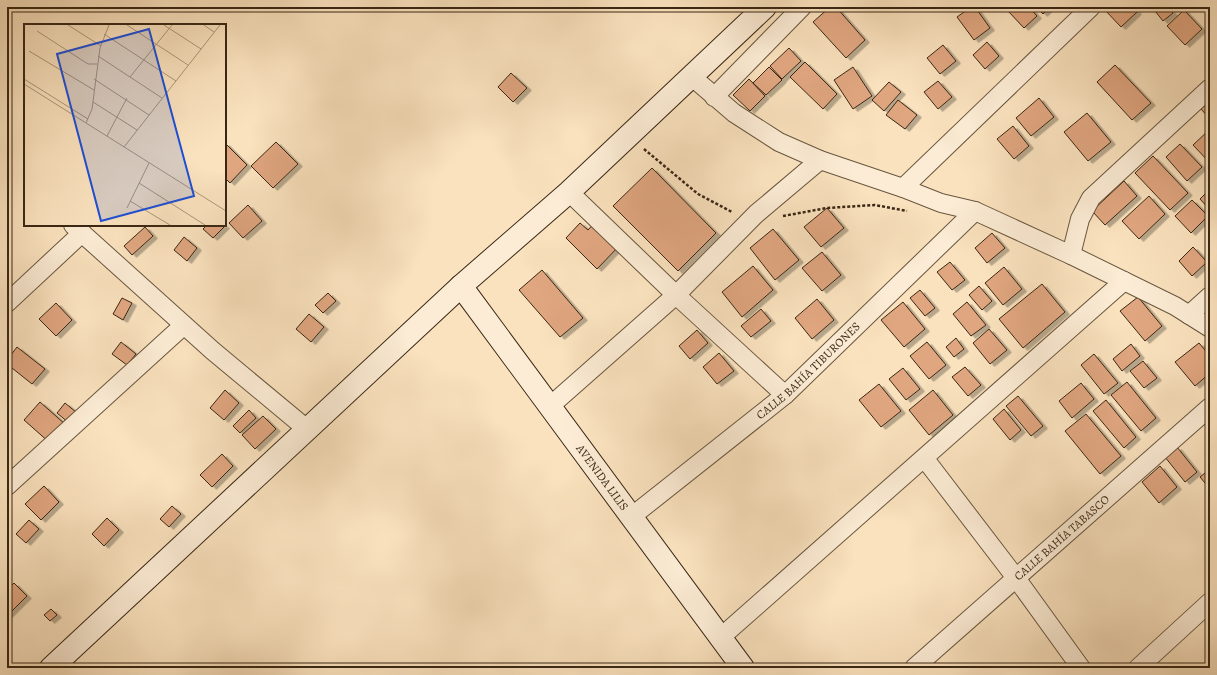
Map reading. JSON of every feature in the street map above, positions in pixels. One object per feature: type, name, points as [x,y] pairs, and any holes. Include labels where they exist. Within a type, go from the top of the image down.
[{"type":"main road","points":[[51,668],[461,286],[569,192],[765,7]]},
{"type":"main road","name":"AVENIDA LILIS","points":[[461,286],[743,668]]},
{"type":"street","points":[[714,97],[802,7]]},
{"type":"street","points":[[903,188],[1091,7]]},
{"type":"street","points":[[691,76],[734,113],[779,142],[820,160],[903,188],[941,203],[975,211],[1071,255],[1176,306],[1210,328]]},
{"type":"street","points":[[1071,255],[1080,219],[1091,198],[1210,88]]},
{"type":"street","points":[[549,407],[676,295],[756,214],[820,160]]},
{"type":"street","points":[[569,192],[676,295],[785,394]]},
{"type":"street","name":"CALLE BAHÍA TIBURONES","points":[[631,517],[785,394],[975,211]]},
{"type":"street","points":[[7,303],[78,229],[213,351],[308,430]]},
{"type":"street","points":[[720,638],[925,459],[1124,281]]},
{"type":"street","points":[[1189,315],[1210,296]]},
{"type":"street","points":[[7,486],[184,325]]},
{"type":"street","name":"CALLE BAHÍA TABASCO","points":[[914,668],[1210,407]]},
{"type":"street","points":[[925,459],[1016,578],[1082,668]]},
{"type":"street","points":[[1138,668],[1210,602]]},
{"type":"path","points":[[631,133],[649,155],[698,194],[733,212],[782,216],[827,208],[875,206],[914,212]]},
{"type":"building","points":[[830,7],[836,7],[865,40],[846,58],[813,22]]},
{"type":"building","points":[[971,7],[975,7],[990,28],[974,40],[957,17]]},
{"type":"building","points":[[1012,7],[1029,7],[1037,16],[1024,28],[1008,11]]},
{"type":"building","points":[[1036,7],[1050,7],[1043,14]]},
{"type":"building","points":[[1107,7],[1133,7],[1137,12],[1121,27],[1104,9]]},
{"type":"building","points":[[1161,7],[1168,7],[1173,13],[1163,21],[1155,11]]},
{"type":"building","points":[[1184,10],[1202,29],[1185,45],[1167,26]]},
{"type":"building","points":[[987,42],[999,56],[985,69],[973,55]]},
{"type":"building","points":[[943,45],[956,61],[940,74],[927,58]]},
{"type":"building","points":[[789,48],[801,61],[782,79],[770,66]]},
{"type":"building","points":[[805,62],[837,94],[823,109],[790,77]]},
{"type":"building","points":[[1115,65],[1151,103],[1132,120],[1097,82]]},
{"type":"building","points":[[769,67],[782,80],[766,95],[753,83]]},
{"type":"building","points":[[853,67],[872,96],[853,109],[834,80]]},
{"type":"building","points":[[511,73],[527,88],[513,102],[498,87]]},
{"type":"building","points":[[749,79],[765,96],[750,111],[733,95]]},
{"type":"building","points":[[938,81],[952,97],[938,109],[924,92]]},
{"type":"building","points":[[889,82],[901,92],[884,111],[872,100]]},
{"type":"building","points":[[1039,98],[1054,117],[1031,136],[1016,118]]},
{"type":"building","points":[[898,100],[917,115],[905,129],[886,115]]},
{"type":"building","points":[[1210,100],[1210,119],[1201,109]]},
{"type":"building","points":[[1087,113],[1111,142],[1088,161],[1064,132]]},
{"type":"building","points":[[1013,126],[1029,146],[1014,159],[997,139]]},
{"type":"building","points":[[1209,130],[1210,131],[1210,163],[1193,145]]},
{"type":"building","points":[[276,142],[298,164],[273,188],[251,166]]},
{"type":"building","points":[[226,144],[247,165],[230,183],[226,179]]},
{"type":"building","points":[[1180,144],[1202,167],[1187,181],[1166,157]]},
{"type":"building","points":[[1153,156],[1188,193],[1170,210],[1135,173]]},
{"type":"building","points":[[652,168],[716,233],[678,271],[613,206]]},
{"type":"building","points":[[1124,181],[1137,196],[1105,225],[1092,211]]},
{"type":"building","points":[[1210,189],[1210,210],[1200,199]]},
{"type":"building","points":[[1149,196],[1165,214],[1139,239],[1122,221]]},
{"type":"building","points":[[1192,200],[1208,216],[1191,233],[1175,216]]},
{"type":"building","points":[[248,205],[262,221],[243,238],[229,223]]},
{"type":"building","points":[[827,208],[844,228],[821,247],[804,227]]},
{"type":"building","points":[[596,221],[620,245],[597,269],[566,238],[580,223],[588,230]]},
{"type":"building","points":[[206,226],[225,226],[213,238],[203,229]]},
{"type":"building","points":[[145,227],[153,236],[132,255],[124,246]]},
{"type":"building","points":[[773,229],[799,260],[775,280],[750,248]]},
{"type":"building","points":[[992,233],[1005,248],[987,263],[975,248]]},
{"type":"building","points":[[184,237],[197,248],[187,261],[174,250]]},
{"type":"building","points":[[1193,247],[1207,262],[1192,276],[1179,261]]},
{"type":"building","points":[[822,252],[841,275],[822,291],[802,268]]},
{"type":"building","points":[[950,262],[965,280],[952,290],[937,272]]},
{"type":"building","points":[[753,266],[773,290],[742,317],[722,292]]},
{"type":"building","points":[[1004,267],[1022,289],[1003,305],[985,283]]},
{"type":"building","points":[[542,270],[583,318],[560,337],[519,290]]},
{"type":"building","points":[[1042,284],[1065,312],[1023,348],[999,319]]},
{"type":"building","points":[[979,286],[992,301],[982,310],[969,295]]},
{"type":"building","points":[[920,290],[935,308],[925,316],[910,298]]},
{"type":"building","points":[[328,293],[336,301],[323,313],[315,305]]},
{"type":"building","points":[[1138,297],[1162,326],[1145,341],[1120,311]]},
{"type":"building","points":[[122,298],[132,303],[123,320],[113,314]]},
{"type":"building","points":[[817,299],[834,320],[812,339],[795,318]]},
{"type":"building","points":[[903,302],[925,329],[904,347],[881,320]]},
{"type":"building","points":[[967,302],[986,325],[971,336],[953,314]]},
{"type":"building","points":[[56,303],[72,320],[56,336],[39,319]]},
{"type":"building","points":[[761,309],[771,321],[751,337],[741,326]]},
{"type":"building","points":[[309,314],[324,327],[311,342],[296,329]]},
{"type":"building","points":[[989,329],[1007,350],[990,364],[973,343]]},
{"type":"building","points":[[697,330],[708,343],[690,359],[679,346]]},
{"type":"building","points":[[956,338],[964,349],[954,357],[946,347]]},
{"type":"building","points":[[121,342],[136,354],[127,365],[112,354]]},
{"type":"building","points":[[927,342],[946,365],[929,379],[910,356]]},
{"type":"building","points":[[1199,343],[1210,356],[1210,373],[1195,386],[1175,362]]},
{"type":"building","points":[[1131,344],[1140,356],[1122,371],[1113,359]]},
{"type":"building","points":[[17,347],[45,369],[32,384],[7,364],[7,360]]},
{"type":"building","points":[[719,353],[734,371],[717,384],[703,367]]},
{"type":"building","points":[[1094,354],[1118,383],[1104,394],[1081,365]]},
{"type":"building","points":[[1143,361],[1157,378],[1144,388],[1130,371]]},
{"type":"building","points":[[965,367],[981,385],[968,396],[952,377]]},
{"type":"building","points":[[903,368],[920,389],[906,400],[889,379]]},
{"type":"building","points":[[1127,382],[1156,418],[1141,431],[1111,395]]},
{"type":"building","points":[[1081,383],[1094,399],[1072,418],[1059,401]]},
{"type":"building","points":[[879,384],[901,411],[881,427],[859,400]]},
{"type":"building","points":[[225,390],[239,403],[224,420],[210,408]]},
{"type":"building","points":[[933,390],[953,415],[929,435],[909,410]]},
{"type":"building","points":[[1018,396],[1043,426],[1031,436],[1006,406]]},
{"type":"building","points":[[1106,400],[1136,437],[1124,448],[1093,411]]},
{"type":"building","points":[[40,402],[66,425],[50,443],[24,420]]},
{"type":"building","points":[[65,403],[77,413],[69,423],[57,413]]},
{"type":"building","points":[[1004,409],[1021,430],[1010,440],[993,419]]},
{"type":"building","points":[[249,410],[256,418],[240,433],[233,426]]},
{"type":"building","points":[[1086,414],[1121,456],[1100,474],[1065,431]]},
{"type":"building","points":[[263,416],[276,429],[255,449],[242,435]]},
{"type":"building","points":[[1177,447],[1197,472],[1185,482],[1165,457]]},
{"type":"building","points":[[222,454],[233,466],[212,487],[200,475]]},
{"type":"building","points":[[1160,466],[1177,487],[1159,503],[1142,482]]},
{"type":"building","points":[[1210,469],[1210,489],[1200,477]]},
{"type":"building","points":[[44,486],[59,502],[41,520],[25,504]]},
{"type":"building","points":[[172,506],[181,514],[169,527],[160,519]]},
{"type":"building","points":[[107,518],[119,530],[104,546],[92,534]]},
{"type":"building","points":[[29,520],[39,529],[26,543],[16,534]]},
{"type":"building","points":[[14,583],[27,596],[7,616],[7,590]]},
{"type":"building","points":[[51,609],[57,615],[50,621],[44,615]]}]
